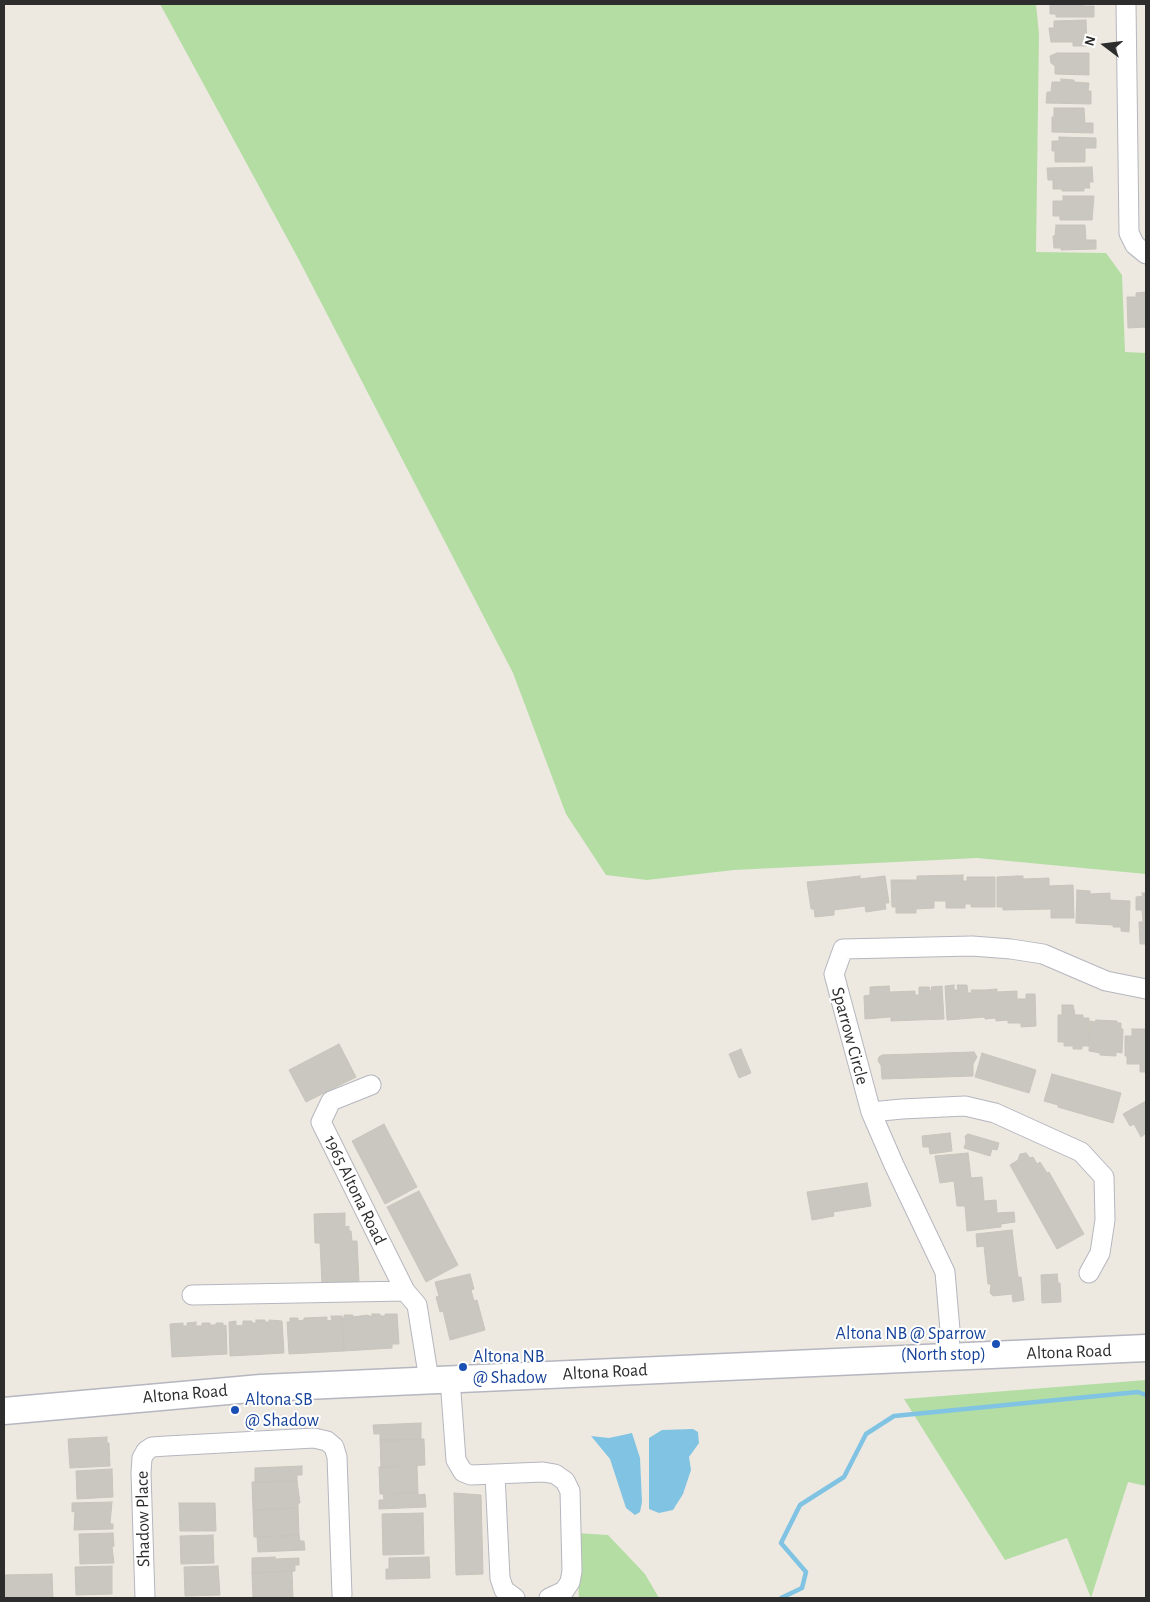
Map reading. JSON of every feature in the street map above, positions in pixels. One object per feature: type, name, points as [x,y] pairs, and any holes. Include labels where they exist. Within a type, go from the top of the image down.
[{"type":"main road","name":"Altona Road","points":[[4,1411],[261,1388],[1146,1348]]},
{"type":"street","points":[[1126,4],[1129,233],[1135,245],[1146,254]]},
{"type":"street","name":"Sparrow Circle","points":[[949,1357],[950,1330],[945,1272],[871,1112],[834,974],[844,949],[963,946],[1011,949],[1043,954],[1106,981],[1146,989]]},
{"type":"street","name":"1965 Altona Road","points":[[371,1085],[331,1101],[321,1122],[405,1291],[417,1305],[440,1380],[459,1467],[463,1472],[471,1475],[495,1475]]},
{"type":"street","points":[[871,1112],[902,1108],[965,1106],[1002,1116],[1081,1152],[1104,1177],[1105,1220],[1100,1253],[1089,1273]]},
{"type":"street","points":[[192,1295],[405,1291]]},
{"type":"street","name":"Shadow Place","points":[[145,1598],[141,1472],[142,1458],[146,1451],[152,1448],[167,1446],[314,1438],[327,1441],[334,1447],[337,1458],[342,1596]]},
{"type":"street","points":[[515,1598],[504,1590],[500,1578],[495,1475],[543,1472],[555,1474],[565,1481],[570,1491],[572,1571],[570,1582],[564,1591],[549,1598]]},
{"type":"green space","points":[[160,4],[1036,4],[1039,34],[1036,252],[1106,253],[1122,275],[1125,352],[1146,353],[1146,874],[977,858],[734,870],[647,880],[606,875],[566,814],[513,673],[299,260]]},
{"type":"green space","points":[[1146,1380],[1146,1486],[1128,1482],[1091,1598],[1067,1538],[1005,1560],[904,1399]]},
{"type":"green space","points":[[576,1533],[608,1535],[645,1574],[659,1598],[579,1598]]},
{"type":"water","points":[[693,1429],[698,1432],[699,1443],[689,1457],[691,1470],[683,1494],[673,1510],[659,1513],[649,1509],[649,1438],[662,1430]]},
{"type":"water","points":[[632,1433],[640,1458],[642,1502],[640,1512],[635,1515],[626,1508],[610,1459],[591,1436],[609,1438]]},
{"type":"building","points":[[1050,4],[1094,6],[1094,17],[1056,17],[1056,14],[1050,14]]},
{"type":"building","points":[[1086,20],[1087,46],[1073,46],[1073,42],[1051,42],[1049,28],[1054,28],[1054,21]]},
{"type":"building","points":[[1057,53],[1089,53],[1089,75],[1055,74],[1055,66],[1051,63],[1050,56]]},
{"type":"building","points":[[1061,79],[1089,83],[1088,91],[1091,91],[1091,104],[1046,103],[1047,92],[1051,92],[1052,82],[1061,82]]},
{"type":"building","points":[[1054,108],[1084,108],[1085,123],[1093,123],[1093,133],[1052,132]]},
{"type":"building","points":[[1059,137],[1096,138],[1096,148],[1085,148],[1085,162],[1055,162],[1055,151],[1052,151],[1052,141],[1059,141]]},
{"type":"building","points":[[1092,167],[1093,182],[1089,182],[1090,188],[1084,188],[1084,191],[1053,189],[1053,180],[1048,180],[1047,168]]},
{"type":"building","points":[[1063,196],[1094,196],[1092,220],[1060,220],[1060,216],[1053,216],[1053,201],[1063,201]]},
{"type":"building","points":[[1056,225],[1085,225],[1086,240],[1096,240],[1096,249],[1061,250],[1061,248],[1054,248],[1053,236],[1055,236]]},
{"type":"building","points":[[1146,292],[1146,327],[1128,328],[1127,297],[1136,297],[1136,293]]},
{"type":"building","points":[[963,875],[963,881],[967,881],[967,877],[995,877],[995,907],[971,907],[971,904],[965,904],[965,908],[946,908],[946,901],[934,901],[934,908],[916,909],[916,913],[896,913],[896,907],[892,907],[891,880],[917,880],[917,876]]},
{"type":"building","points":[[860,876],[860,879],[885,876],[889,903],[885,903],[886,909],[866,912],[865,906],[834,910],[834,915],[815,917],[814,909],[811,909],[807,882]]},
{"type":"building","points":[[1023,876],[1023,879],[1049,878],[1049,886],[1073,885],[1074,918],[1051,918],[1051,909],[1003,910],[1003,907],[997,907],[997,877]]},
{"type":"building","points":[[1077,890],[1090,891],[1090,894],[1110,893],[1110,900],[1130,901],[1129,932],[1121,931],[1121,927],[1113,927],[1113,925],[1076,923]]},
{"type":"building","points":[[1142,893],[1146,893],[1146,944],[1140,944],[1139,922],[1143,922],[1142,910],[1136,910],[1136,897],[1143,896]]},
{"type":"building","points":[[954,985],[954,990],[958,990],[957,985],[967,985],[968,993],[972,993],[971,990],[997,989],[997,992],[1017,991],[1017,999],[1026,999],[1026,994],[1035,994],[1036,1026],[1021,1027],[1021,1023],[1008,1023],[1008,1020],[996,1021],[996,1018],[985,1019],[985,1017],[947,1020],[945,986]]},
{"type":"building","points":[[889,986],[890,992],[915,991],[915,995],[919,995],[919,987],[929,987],[930,991],[932,991],[931,987],[942,986],[944,1019],[891,1021],[891,1017],[865,1019],[864,996],[870,995],[870,987]]},
{"type":"building","points":[[1062,1005],[1073,1005],[1075,1015],[1083,1015],[1083,1018],[1089,1018],[1089,1046],[1082,1046],[1082,1049],[1073,1049],[1073,1046],[1064,1046],[1064,1042],[1058,1042],[1058,1015],[1062,1015]]},
{"type":"building","points":[[1096,1020],[1117,1021],[1117,1023],[1121,1023],[1121,1029],[1123,1029],[1122,1053],[1116,1052],[1116,1056],[1100,1055],[1100,1053],[1089,1051],[1090,1021],[1095,1022]]},
{"type":"building","points":[[1132,1029],[1146,1029],[1146,1072],[1140,1072],[1140,1064],[1127,1064],[1125,1036],[1132,1036]]},
{"type":"building","points":[[339,1044],[356,1077],[306,1102],[289,1070]]},
{"type":"building","points":[[741,1049],[751,1073],[739,1078],[729,1054]]},
{"type":"building","points":[[974,1052],[977,1057],[973,1064],[973,1076],[882,1079],[881,1065],[878,1061],[882,1055]]},
{"type":"building","points":[[982,1053],[1036,1070],[1029,1093],[975,1077]]},
{"type":"building","points":[[1052,1074],[1121,1093],[1113,1123],[1044,1101]]},
{"type":"building","points":[[1146,1101],[1146,1136],[1145,1134],[1141,1137],[1134,1124],[1130,1126],[1123,1114]]},
{"type":"building","points":[[384,1124],[417,1187],[385,1204],[352,1141]]},
{"type":"building","points":[[950,1133],[952,1151],[930,1154],[929,1147],[923,1147],[922,1136]]},
{"type":"building","points":[[968,1134],[999,1143],[997,1150],[992,1149],[990,1156],[964,1148],[965,1136]]},
{"type":"building","points":[[968,1153],[971,1178],[982,1177],[984,1201],[996,1200],[997,1213],[1014,1212],[1015,1222],[1001,1224],[1001,1227],[967,1231],[965,1206],[957,1206],[954,1181],[940,1183],[935,1156]]},
{"type":"building","points":[[1026,1153],[1030,1158],[1033,1157],[1037,1164],[1040,1162],[1047,1173],[1049,1172],[1084,1234],[1057,1249],[1010,1165],[1018,1160],[1020,1154]]},
{"type":"building","points":[[867,1183],[871,1206],[833,1212],[834,1216],[812,1220],[807,1192]]},
{"type":"building","points":[[419,1191],[458,1265],[426,1282],[387,1207]]},
{"type":"building","points":[[345,1213],[345,1227],[349,1226],[352,1241],[357,1241],[359,1282],[322,1284],[320,1243],[315,1243],[314,1214]]},
{"type":"building","points":[[1012,1230],[1018,1277],[1021,1277],[1024,1300],[1013,1302],[1012,1294],[993,1296],[990,1293],[991,1284],[988,1284],[984,1246],[977,1247],[976,1234]]},
{"type":"building","points":[[470,1274],[474,1289],[471,1290],[474,1301],[477,1300],[485,1330],[450,1340],[443,1311],[440,1312],[436,1297],[439,1296],[435,1282]]},
{"type":"building","points":[[1057,1274],[1058,1283],[1060,1283],[1061,1302],[1042,1303],[1041,1275]]},
{"type":"building","points":[[372,1314],[385,1316],[385,1314],[397,1314],[399,1344],[392,1344],[392,1348],[344,1351],[342,1318],[344,1318],[344,1315],[353,1315],[353,1317],[373,1316]]},
{"type":"building","points":[[331,1316],[342,1316],[344,1351],[289,1354],[287,1322],[290,1322],[290,1318],[298,1318],[298,1321],[304,1320],[304,1318],[327,1317],[327,1321],[332,1320]]},
{"type":"building","points":[[256,1320],[265,1320],[265,1322],[269,1322],[269,1320],[282,1321],[284,1353],[230,1356],[229,1322],[236,1321],[236,1326],[243,1325],[243,1321],[256,1323]]},
{"type":"building","points":[[196,1322],[196,1326],[202,1326],[202,1323],[216,1325],[216,1323],[223,1323],[223,1326],[226,1325],[227,1354],[172,1357],[170,1324],[183,1323],[183,1326],[187,1326],[187,1323]]},
{"type":"building","points":[[421,1423],[421,1439],[380,1440],[380,1434],[374,1434],[373,1425]]},
{"type":"building","points":[[107,1437],[110,1466],[70,1468],[68,1439]]},
{"type":"building","points":[[424,1439],[425,1465],[381,1467],[380,1440]]},
{"type":"building","points":[[302,1466],[302,1475],[297,1475],[297,1481],[255,1482],[255,1468]]},
{"type":"building","points":[[417,1466],[418,1493],[380,1494],[379,1467]]},
{"type":"building","points":[[112,1469],[113,1497],[77,1499],[76,1471]]},
{"type":"building","points":[[297,1481],[300,1503],[298,1503],[298,1508],[253,1510],[252,1482]]},
{"type":"building","points":[[383,1493],[425,1494],[426,1507],[379,1509],[379,1500],[384,1500]]},
{"type":"building","points":[[454,1493],[481,1495],[483,1574],[456,1575]]},
{"type":"building","points":[[112,1502],[110,1524],[113,1524],[113,1529],[74,1530],[75,1511],[72,1512],[72,1503]]},
{"type":"building","points":[[179,1503],[215,1503],[216,1531],[180,1531]]},
{"type":"building","points":[[298,1508],[299,1535],[254,1537],[253,1510]]},
{"type":"building","points":[[423,1513],[424,1554],[383,1555],[382,1514]]},
{"type":"building","points":[[113,1533],[114,1563],[80,1564],[79,1534]]},
{"type":"building","points":[[213,1535],[214,1563],[181,1564],[180,1536]]},
{"type":"building","points":[[299,1535],[300,1541],[304,1541],[305,1550],[258,1552],[257,1537]]},
{"type":"building","points":[[275,1557],[275,1559],[299,1558],[299,1565],[295,1565],[295,1571],[252,1573],[252,1558]]},
{"type":"building","points":[[429,1557],[430,1578],[386,1579],[386,1569],[389,1569],[389,1558]]},
{"type":"building","points":[[112,1566],[112,1594],[76,1595],[75,1567]]},
{"type":"building","points":[[218,1566],[220,1595],[185,1596],[184,1567]]},
{"type":"building","points":[[292,1571],[293,1598],[253,1598],[252,1573]]},
{"type":"building","points":[[52,1574],[53,1598],[4,1598],[4,1575]]},
{"type":"waterway","points":[[781,1598],[802,1588],[806,1572],[781,1543],[800,1505],[844,1477],[866,1434],[894,1416],[1138,1392],[1146,1395]]},
{"type":"place","name":"Altona NB @ Sparrow (North stop)","points":[[996,1344]]},
{"type":"place","name":"Altona NB @ Shadow","points":[[463,1367]]},
{"type":"place","name":"Altona SB @ Shadow","points":[[235,1410]]}]
